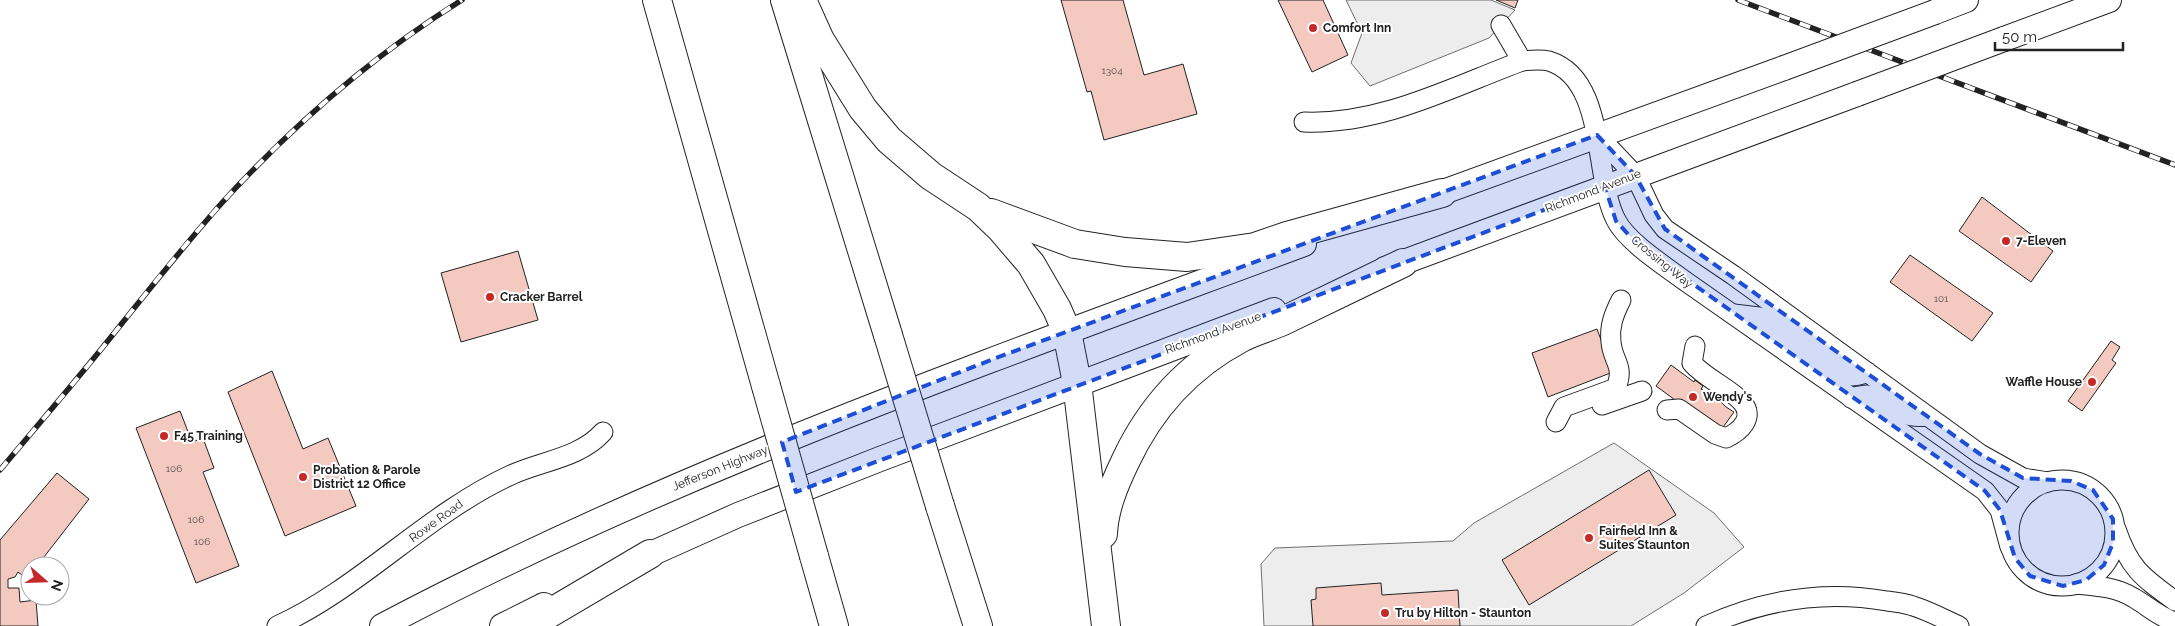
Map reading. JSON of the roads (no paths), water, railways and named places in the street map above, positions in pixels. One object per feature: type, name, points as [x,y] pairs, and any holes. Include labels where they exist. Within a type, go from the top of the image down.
[{"type":"highway","points":[[658,0],[831,619]]},
{"type":"highway","points":[[785,0],[978,626]]},
{"type":"highway","points":[[802,0],[820,40],[834,64],[863,108],[889,140],[931,176],[978,208],[1001,229],[1031,264],[1046,286],[1067,332],[1076,383],[1102,578],[1106,626]]},
{"type":"highway","points":[[978,208],[1076,244],[1125,252],[1187,257],[1254,247],[1442,193]]},
{"type":"highway","points":[[1102,578],[1104,523],[1111,495],[1134,443],[1150,416],[1166,396],[1205,360],[1242,337],[1280,322],[1403,263]]},
{"type":"highway","points":[[528,626],[650,554]]},
{"type":"main road","points":[[1067,332],[1966,0]]},
{"type":"main road","name":"Richmond Avenue","points":[[1076,383],[2109,0]]},
{"type":"main road","name":"Jefferson Highway","points":[[382,626],[529,552],[697,476],[996,358],[1067,332]]},
{"type":"main road","points":[[502,626],[650,554],[764,505],[1076,383]]},
{"type":"street","points":[[1304,122],[1347,120],[1377,115],[1522,61],[1501,25]]},
{"type":"street","name":"Crossing Way","points":[[1522,61],[1548,61],[1562,67],[1571,75],[1584,96],[1597,135],[1606,187],[1616,221],[1638,245],[1730,313],[1985,491],[2000,510],[2010,547]]},
{"type":"street","points":[[1597,135],[1635,176],[1654,215],[1666,229],[1733,275],[1980,454],[2023,478],[2048,482],[2071,481],[2093,490],[2102,498],[2113,519],[2124,551],[2136,570],[2175,601]]},
{"type":"street","points":[[1622,300],[1612,320],[1611,343],[1621,376],[1616,388],[1564,407],[1556,422],[1642,391]]},
{"type":"street","points":[[1730,313],[1770,321],[1839,373],[1848,377],[1858,377],[1867,372]]},
{"type":"street","points":[[1667,410],[1679,409],[1716,434],[1726,438],[1739,432],[1745,423],[1747,411],[1742,402],[1699,371],[1692,363],[1694,346]]},
{"type":"street","points":[[1851,398],[1866,395],[1908,416],[1928,416]]},
{"type":"street","name":"Rowe Road","points":[[277,626],[328,598],[474,494],[512,475],[593,443],[603,432]]},
{"type":"street","points":[[2048,482],[2027,493],[2013,512],[2009,535],[2010,547],[2021,568],[2035,579],[2052,585],[2101,586],[2121,591],[2163,618],[2175,622]]},
{"type":"street","points":[[2075,584],[2096,573],[2104,564],[2113,543],[2113,519]]},
{"type":"street","points":[[1706,626],[1744,611],[1774,603],[1838,596],[1872,598],[1913,606],[1958,626]]},
{"type":"railway","points":[[0,470],[84,371],[192,237],[247,176],[334,94],[396,45],[462,0]]},
{"type":"railway","points":[[1738,0],[2175,165]]},
{"type":"place","name":"Comfort Inn","points":[[1313,28]]},
{"type":"place","name":"7-Eleven","points":[[2006,241]]},
{"type":"place","name":"Cracker Barrel","points":[[490,297]]},
{"type":"place","name":"Waffle House","points":[[2092,382]]},
{"type":"place","name":"Wendy's","points":[[1693,397]]},
{"type":"place","name":"F45 Training","points":[[164,436]]},
{"type":"place","name":"Probation & Parole District 12 Office","points":[[303,477]]},
{"type":"place","name":"Fairfield Inn & Suites Staunton","points":[[1589,538]]},
{"type":"place","name":"Tru by Hilton - Staunton","points":[[1385,613]]}]
